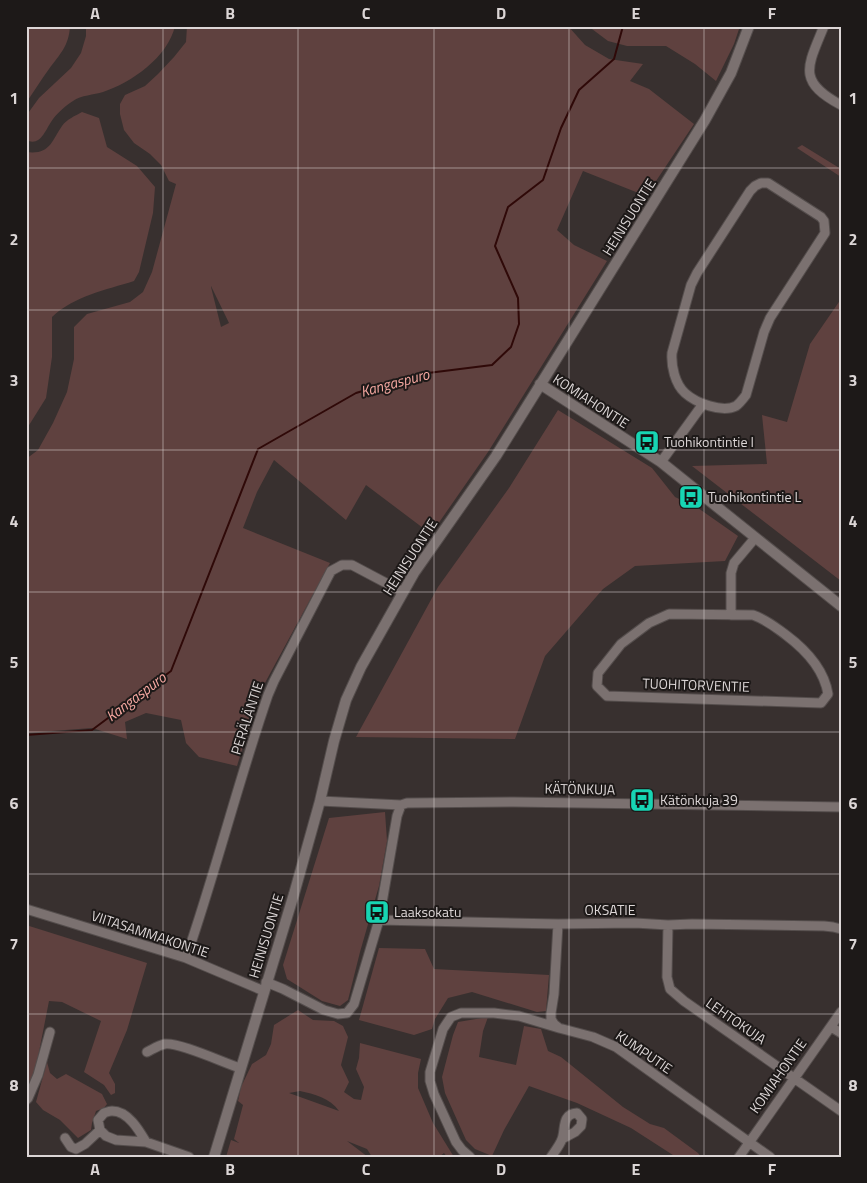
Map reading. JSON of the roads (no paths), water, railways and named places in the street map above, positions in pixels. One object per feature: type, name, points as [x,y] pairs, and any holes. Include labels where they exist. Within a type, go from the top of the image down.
[{"type":"street","name":"HEINISUONTIE","points":[[214,1157],[294,894],[346,700],[361,667],[414,573],[496,456],[705,120],[731,73],[749,26]]},
{"type":"street","points":[[824,26],[809,64],[809,74],[815,86],[824,95],[841,105]]},
{"type":"street","points":[[761,183],[768,183],[821,217],[825,233],[770,318],[764,332],[746,395],[742,401],[735,406],[723,408],[703,404],[685,392],[676,379],[672,361],[672,353],[691,285],[699,268],[750,192],[755,186],[761,183]]},
{"type":"street","name":"KOMIAHONTIE","points":[[540,384],[661,462],[841,606]]},
{"type":"street","points":[[661,462],[703,404]]},
{"type":"street","points":[[731,615],[731,573],[734,563],[755,538]]},
{"type":"street","name":"PERÄLÄNTIE","points":[[186,958],[201,915],[268,695],[331,572],[342,565],[352,565],[403,592]]},
{"type":"street","name":"TUOHITORVENTIE","points":[[669,614],[731,615],[753,615],[763,618],[776,626],[804,650],[816,664],[826,684],[828,694],[821,704],[607,696],[597,686],[598,673],[621,644],[649,623],[669,614]]},
{"type":"street","name":"KÄTÖNKUJA","points":[[320,802],[401,805],[407,803],[514,802],[841,807]]},
{"type":"street","points":[[265,987],[283,989],[324,1010],[338,1014],[347,1012],[354,1004],[379,920],[397,816],[401,805]]},
{"type":"street","name":"VIITASAMMAKONTIE","points":[[26,909],[186,958],[265,987]]},
{"type":"street","name":"OKSATIE","points":[[379,920],[668,926],[692,924],[824,926],[841,929]]},
{"type":"street","points":[[558,924],[554,994],[551,1013],[554,1024],[559,1028]]},
{"type":"street","name":"LEHTOKUJA","points":[[668,926],[667,977],[670,989],[684,1001],[841,1111]]},
{"type":"street","name":"KOMIAHONTIE","points":[[739,1157],[841,1012]]},
{"type":"street","name":"KUMPUTIE","points":[[470,1157],[456,1142],[430,1081],[430,1072],[443,1029],[451,1017],[461,1013],[494,1013],[519,1016],[593,1036],[616,1047],[770,1157]]},
{"type":"street","points":[[831,1027],[841,1033]]},
{"type":"street","points":[[26,1100],[38,1075],[50,1032]]},
{"type":"street","points":[[147,1052],[166,1044],[180,1046],[240,1068]]},
{"type":"street","points":[[146,1142],[140,1131],[126,1116],[114,1111],[104,1112],[98,1120],[100,1130],[106,1136],[116,1140],[146,1142],[189,1157]]},
{"type":"street","points":[[65,1138],[76,1149],[85,1144],[100,1130]]},
{"type":"street","points":[[551,1157],[562,1139]]},
{"type":"waterway","name":"Kangaspuro","points":[[26,735],[92,730],[171,671],[258,449],[356,393],[420,374],[492,365],[511,347],[519,324],[518,298],[495,246],[508,207],[543,180],[561,128],[579,90],[614,59],[623,26]]},
{"type":"place","name":"Tuohikontintie I","points":[[647,442]]},
{"type":"place","name":"Tuohikontintie L","points":[[691,497]]},
{"type":"place","name":"Kätönkuja 39","points":[[642,800]]},
{"type":"place","name":"Laaksokatu","points":[[377,912]]}]
